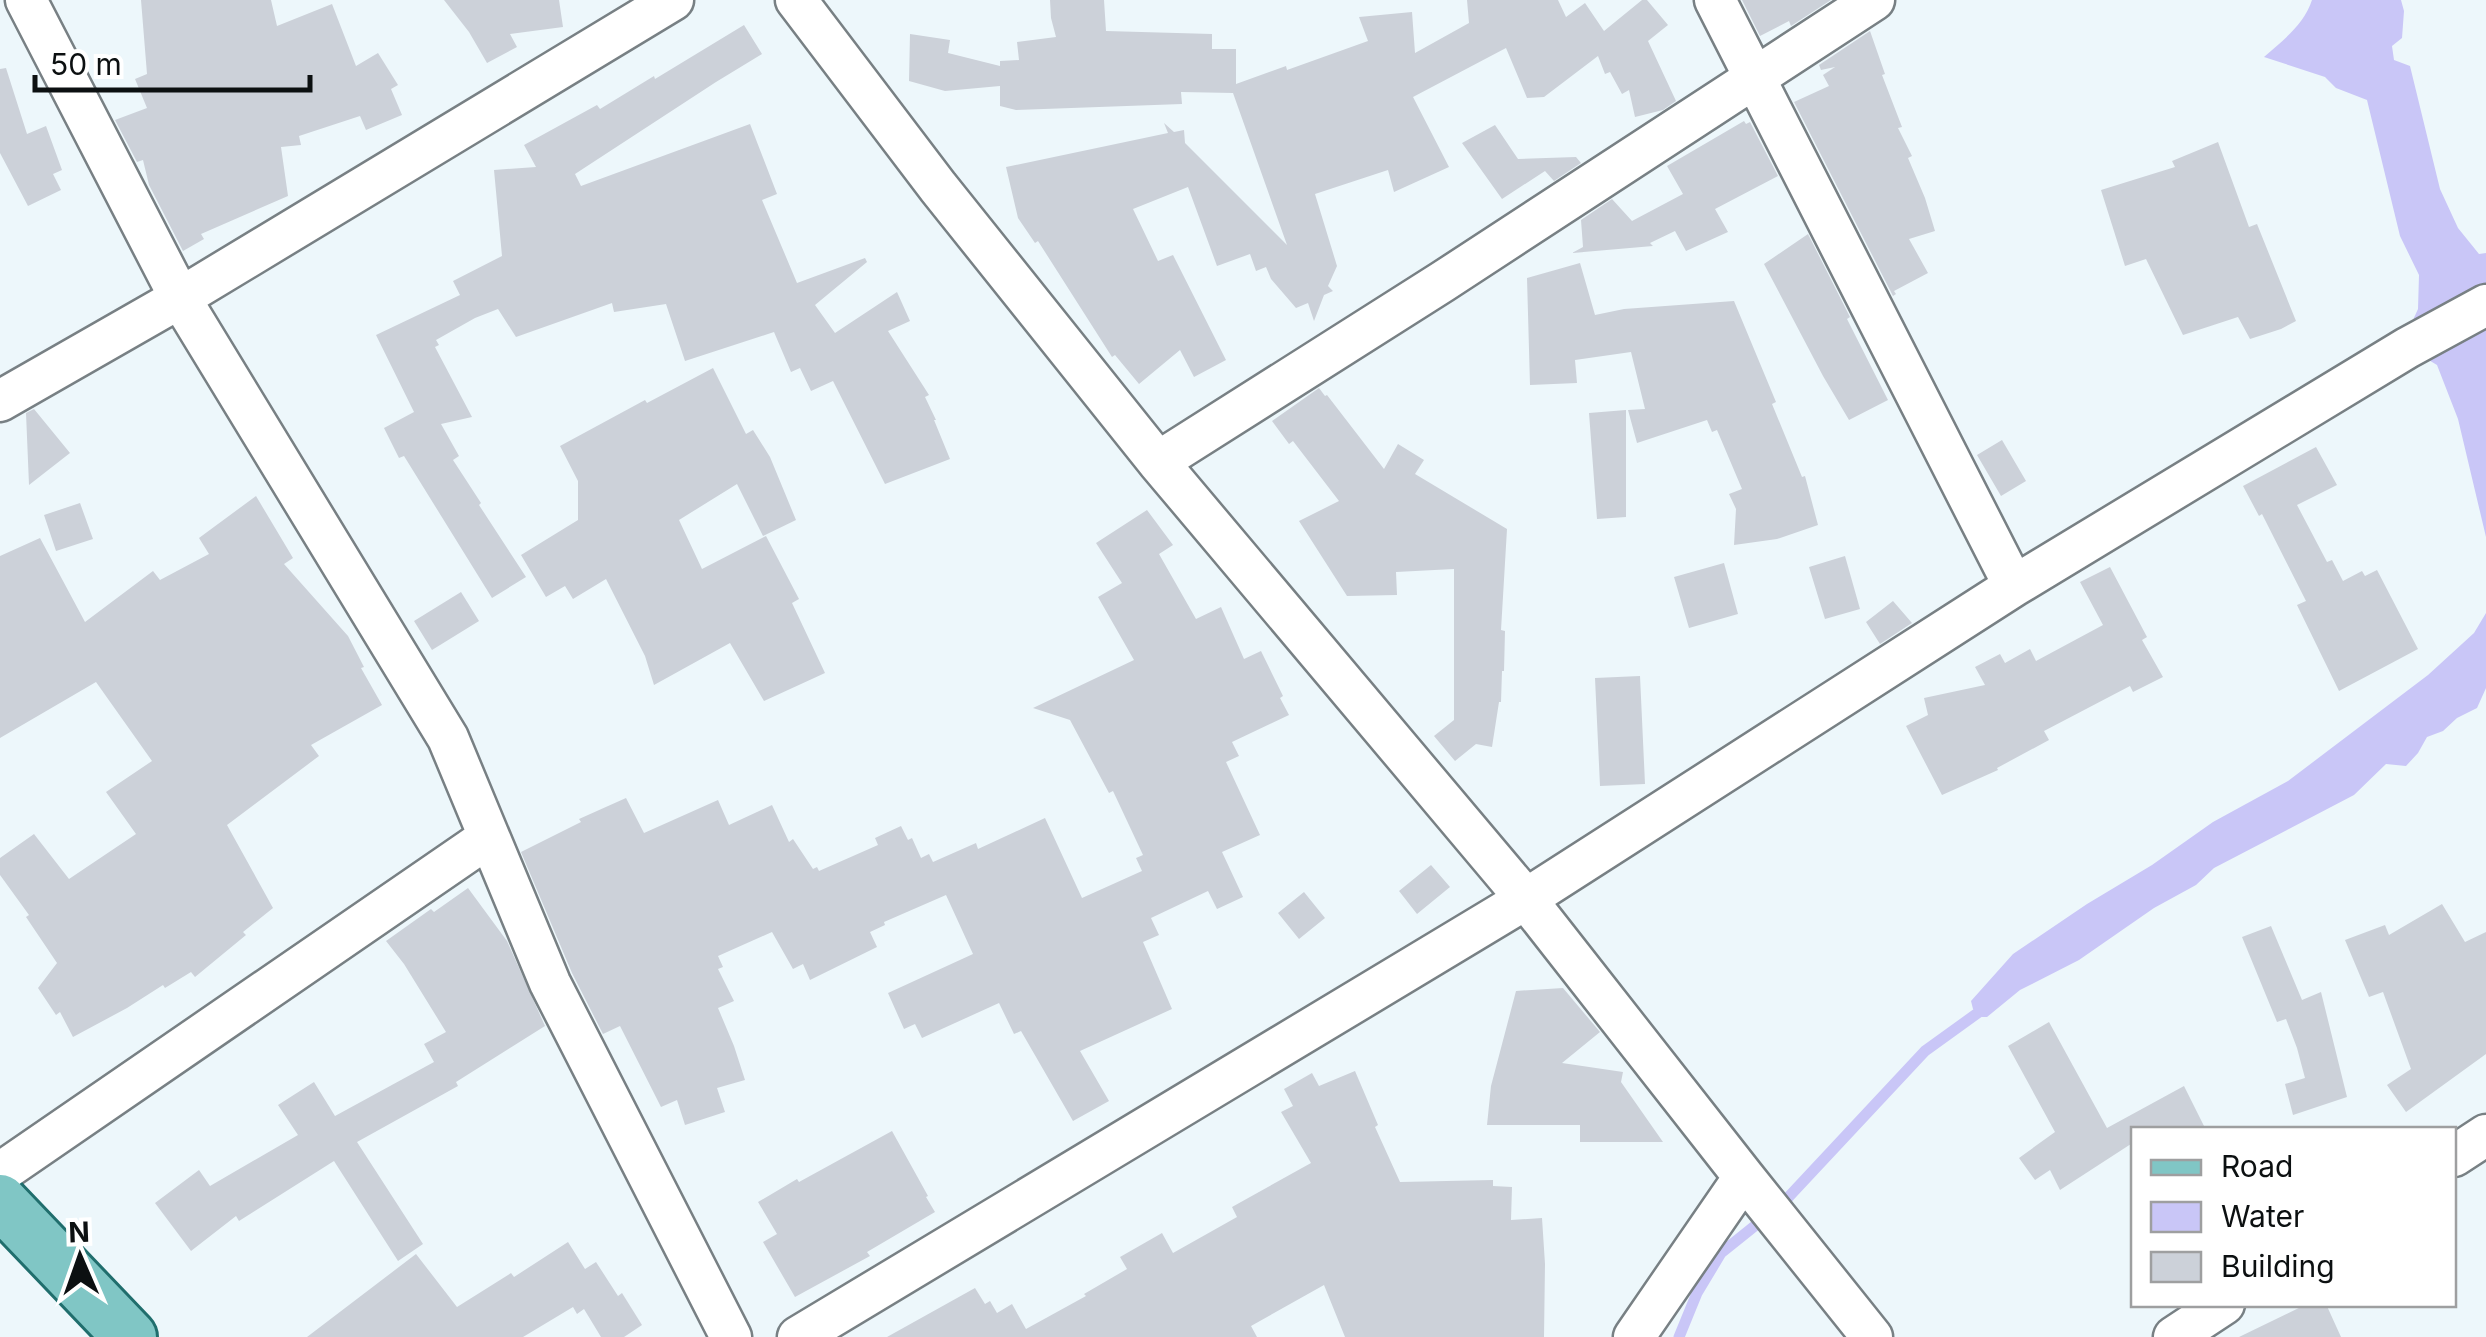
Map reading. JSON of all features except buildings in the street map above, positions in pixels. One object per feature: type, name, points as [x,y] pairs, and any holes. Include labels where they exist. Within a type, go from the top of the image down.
[{"type":"main road","points":[[0,1201],[130,1337]]},
{"type":"street","points":[[26,0],[180,298],[448,738],[550,983],[731,1337]]},
{"type":"street","points":[[0,401],[180,298],[672,0]]},
{"type":"street","points":[[796,0],[938,187],[1158,462],[1526,899],[1872,1337]]},
{"type":"street","points":[[1715,0],[2014,586]]},
{"type":"street","points":[[1158,462],[1874,0]]},
{"type":"street","points":[[798,1337],[1526,899],[2014,586],[2390,358],[2486,305]]},
{"type":"street","points":[[0,1173],[489,837]]},
{"type":"street","points":[[2456,1155],[2486,1134]]},
{"type":"street","points":[[1634,1337],[1744,1178]]},
{"type":"street","points":[[2174,1337],[2219,1307]]},
{"type":"water","points":[[2312,0],[2401,0],[2402,38],[2392,46],[2394,60],[2410,66],[2440,189],[2458,228],[2479,254],[2486,253],[2486,537],[2458,419],[2437,365],[2402,344],[2418,309],[2419,275],[2400,236],[2367,100],[2336,88],[2325,77],[2264,57],[2298,25]]},
{"type":"water","points":[[2486,613],[2486,688],[2477,708],[2427,737],[2406,766],[2386,764],[2354,795],[2214,868],[2196,885],[2154,908],[2079,960],[2020,990],[1987,1017],[1973,1009],[1971,1001],[2013,954],[2213,822],[2288,781],[2428,675],[2474,633]]},
{"type":"waterway","points":[[1679,1337],[1697,1293],[1721,1253],[1782,1204],[1925,1051],[1986,1007]]}]
